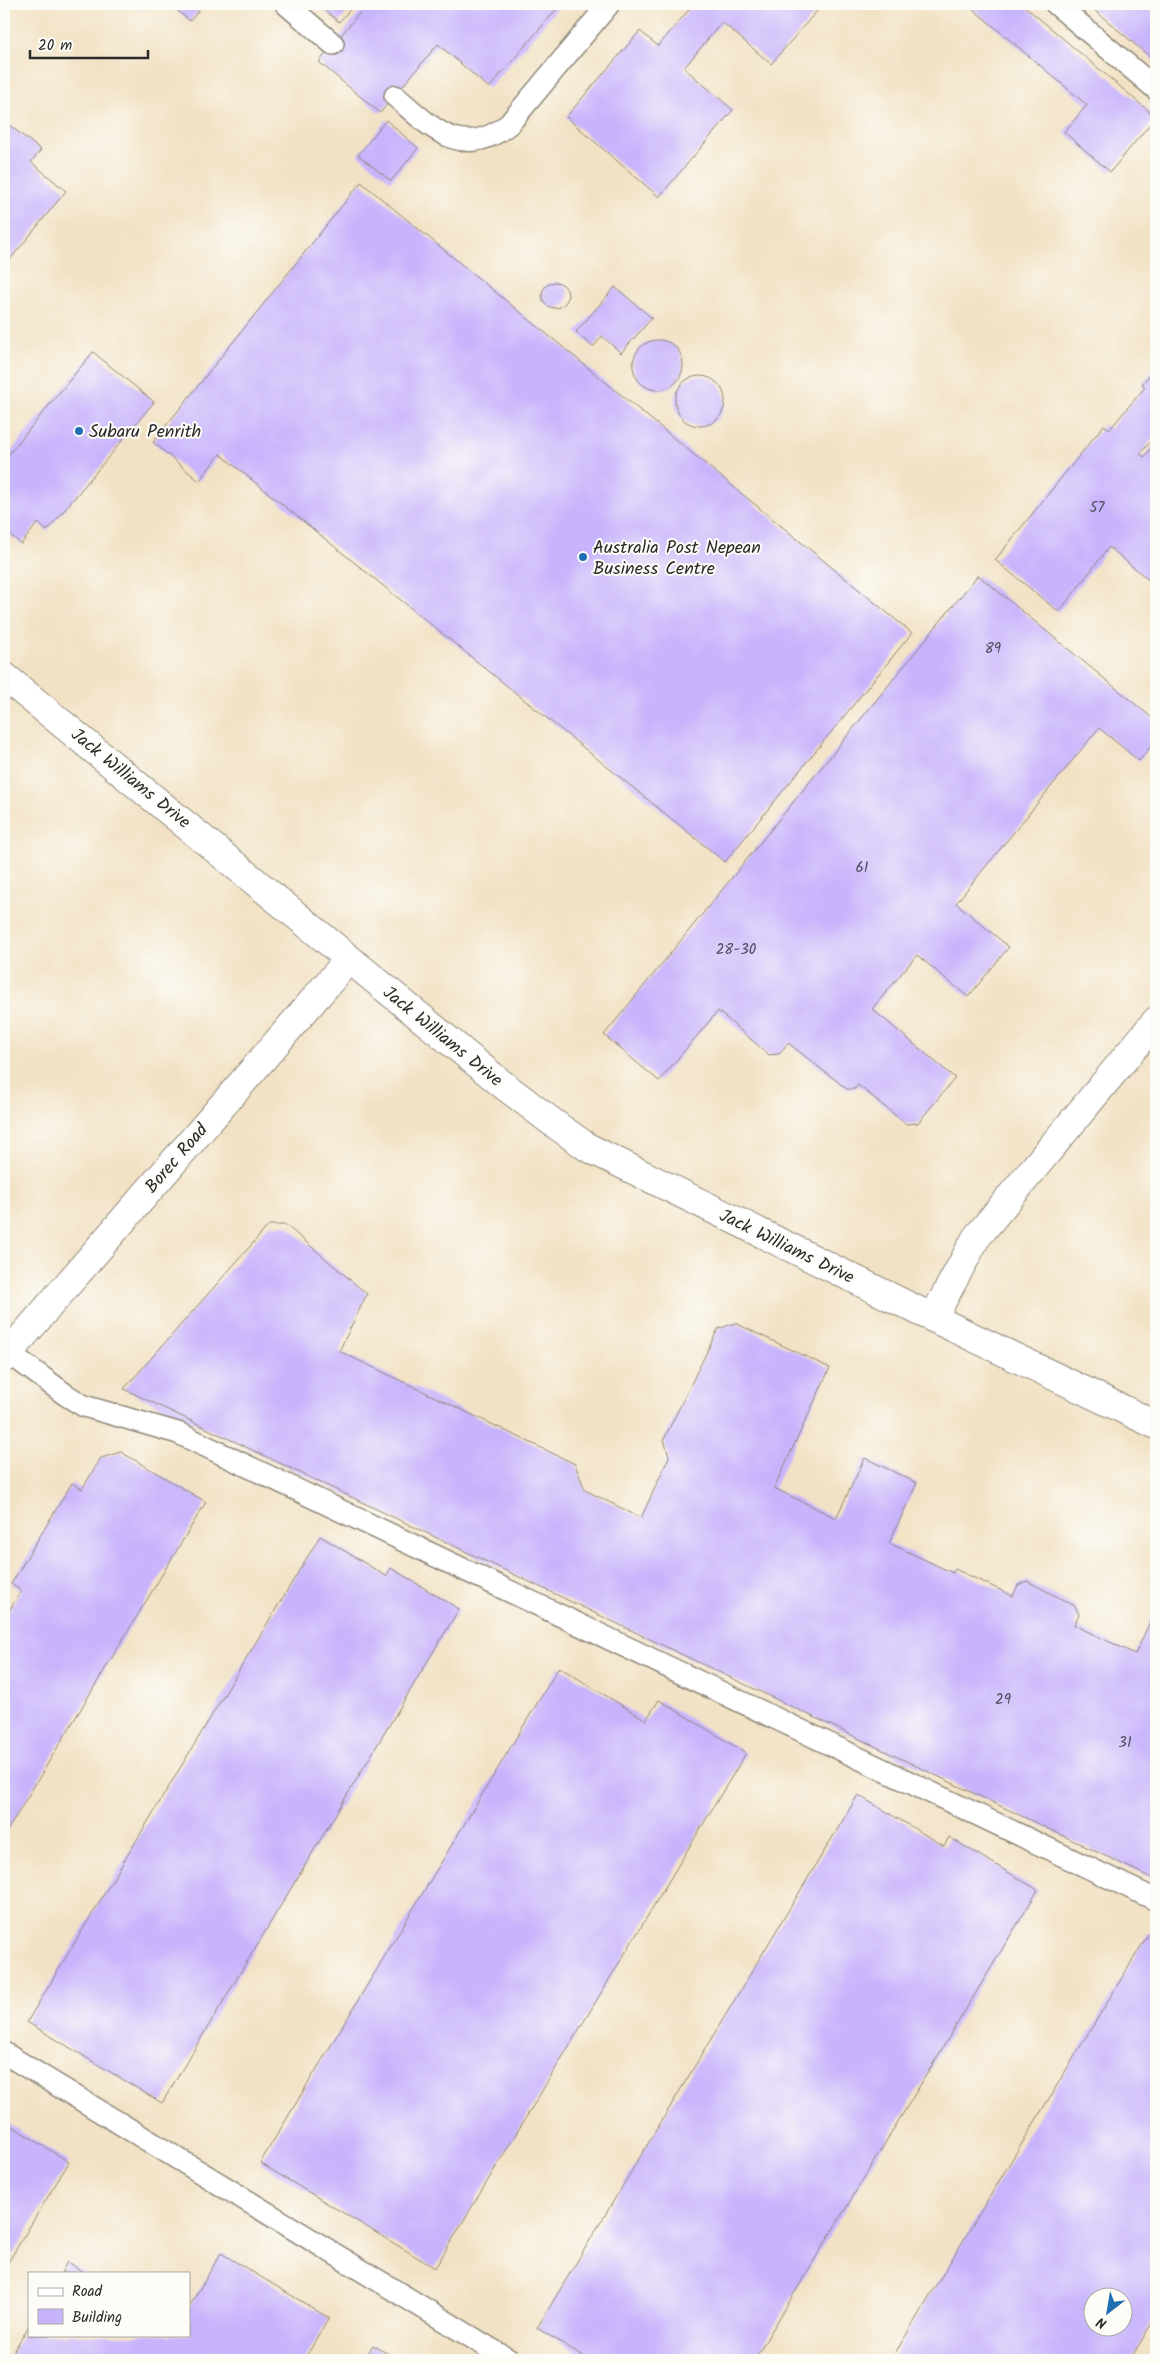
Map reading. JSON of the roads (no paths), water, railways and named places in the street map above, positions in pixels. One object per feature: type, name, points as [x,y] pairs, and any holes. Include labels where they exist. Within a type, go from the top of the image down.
[{"type":"street","name":"Jack Williams Drive","points":[[4,676],[509,1089],[587,1147],[933,1318],[1156,1425]]},
{"type":"street","name":"Borec Road","points":[[6,1355],[349,959]]},
{"type":"street","points":[[933,1318],[976,1238],[1156,1021]]},
{"type":"lane","points":[[286,4],[334,44]]},
{"type":"lane","points":[[395,96],[433,128],[445,135],[468,141],[491,136],[509,124],[609,4]]},
{"type":"lane","points":[[1056,4],[1156,89]]},
{"type":"lane","points":[[6,1355],[84,1406],[178,1433],[1156,1900]]},
{"type":"lane","points":[[4,2053],[509,2360]]},
{"type":"place","name":"Subaru Penrith","points":[[79,431]]},
{"type":"place","name":"Australia Post Nepean Business Centre","points":[[583,557]]}]
